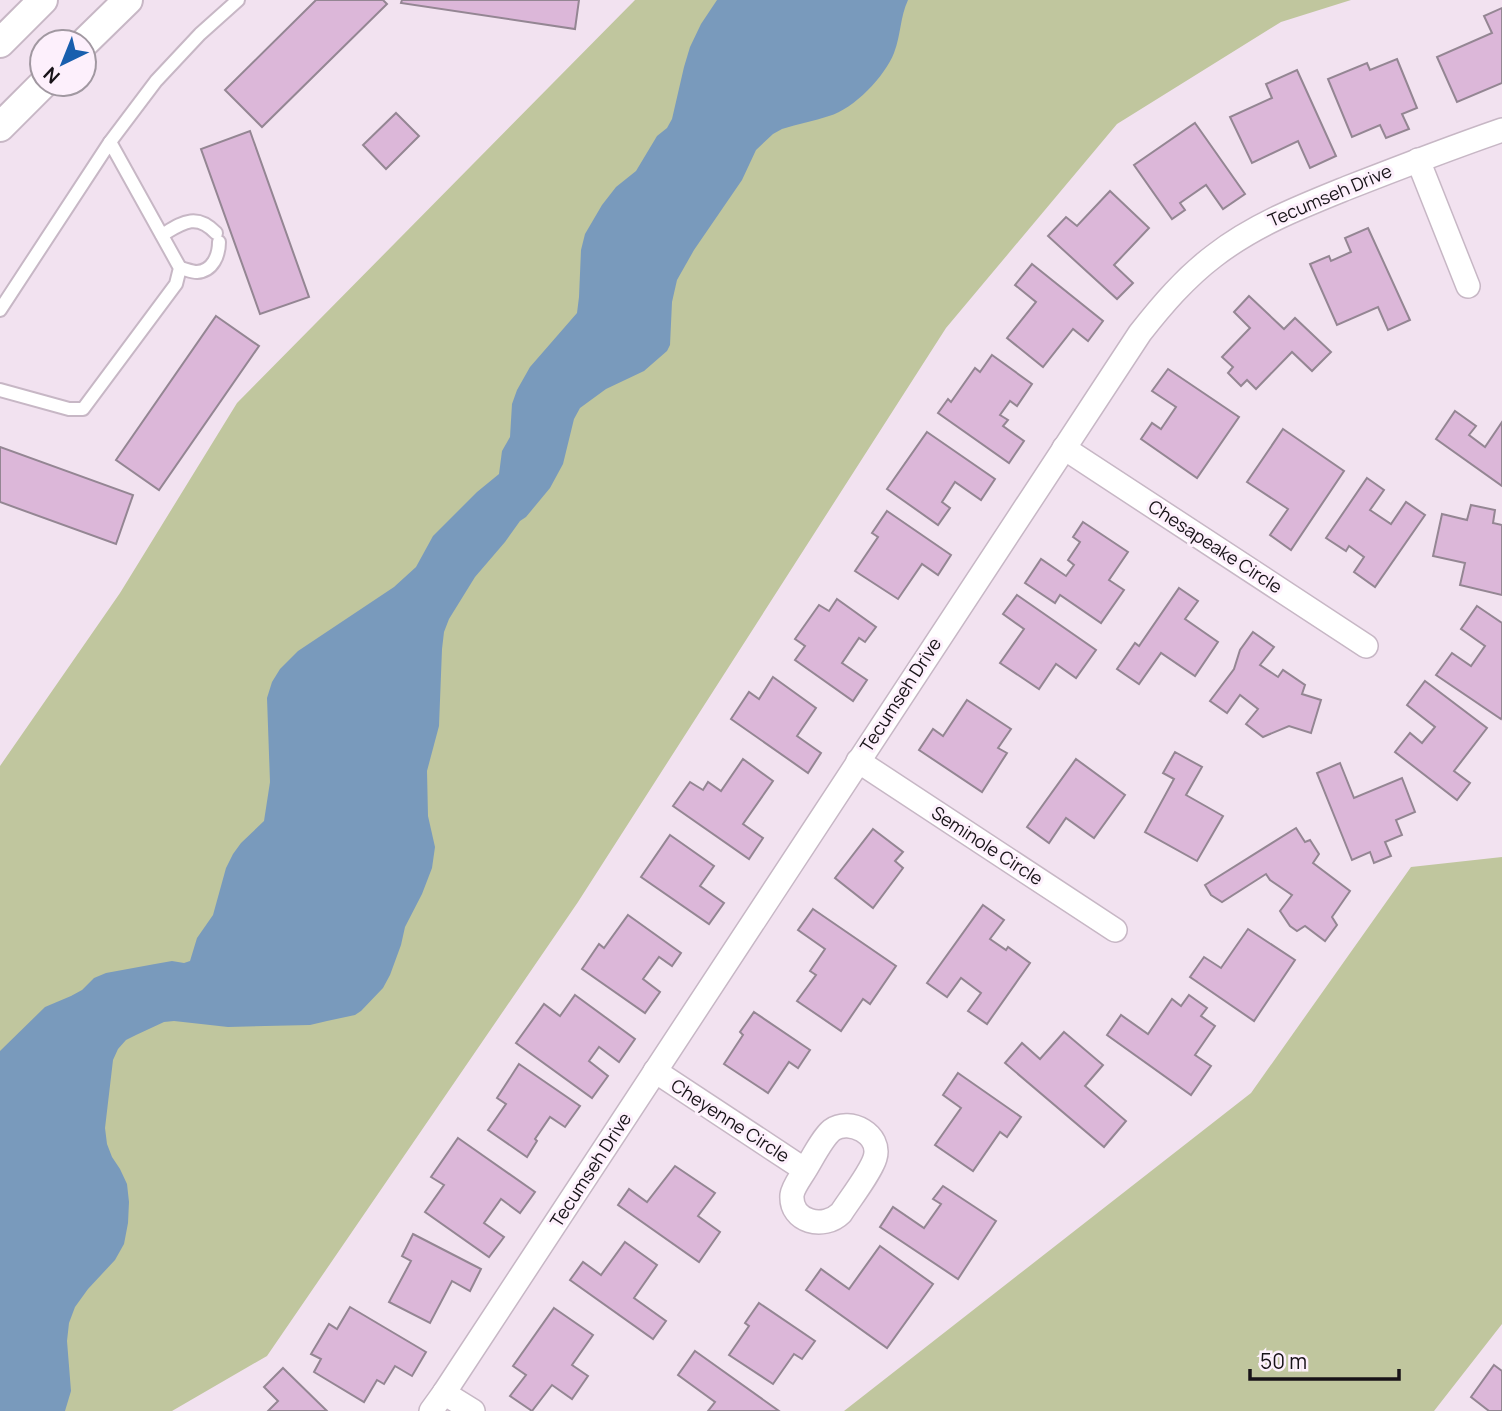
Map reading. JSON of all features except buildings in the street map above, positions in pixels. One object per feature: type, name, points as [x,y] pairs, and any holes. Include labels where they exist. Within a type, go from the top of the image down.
[{"type":"street","points":[[0,43],[43,0]]},
{"type":"street","points":[[98,29],[128,0]]},
{"type":"street","points":[[0,127],[29,98]]},
{"type":"street","name":"Tecumseh Drive","points":[[438,1402],[1064,448],[1159,308],[1215,255],[1254,229],[1281,215],[1418,160],[1502,130]]},
{"type":"street","points":[[1418,160],[1468,286]]},
{"type":"street","name":"Chesapeake Circle","points":[[1064,448],[1366,646]]},
{"type":"street","name":"Seminole Circle","points":[[858,761],[1115,930]]},
{"type":"street","name":"Cheyenne Circle","points":[[655,1072],[805,1170]]},
{"type":"street","points":[[438,1402],[473,1411]]},
{"type":"lane","points":[[0,310],[110,142],[156,82],[200,34],[238,0]]},
{"type":"lane","points":[[0,390],[69,409],[83,410],[176,284],[180,268],[110,142]]},
{"type":"lane","points":[[162,234],[186,220],[210,226],[217,237],[219,253],[207,268],[197,272],[180,268]]},
{"type":"green space","points":[[635,0],[1351,0],[1281,22],[1117,124],[946,328],[578,902],[267,1356],[172,1411],[0,1411],[0,766],[120,593],[237,403]]},
{"type":"green space","points":[[1502,857],[1502,1324],[1434,1411],[844,1411],[1251,1093],[1411,867]]},
{"type":"water","points":[[717,0],[908,0],[890,62],[868,90],[839,112],[782,129],[756,150],[742,180],[677,280],[672,302],[670,345],[667,351],[644,371],[606,389],[580,408],[574,419],[563,464],[550,488],[475,577],[449,619],[442,649],[439,726],[427,771],[428,816],[435,847],[432,868],[405,927],[401,945],[383,988],[355,1015],[310,1025],[228,1027],[164,1022],[126,1040],[118,1049],[113,1060],[105,1128],[112,1157],[127,1184],[128,1223],[124,1244],[115,1260],[75,1307],[69,1323],[67,1341],[71,1391],[65,1411],[0,1411],[0,1051],[45,1007],[82,990],[94,978],[106,973],[155,964],[190,961],[197,938],[213,915],[226,868],[233,854],[264,821],[270,782],[267,698],[272,682],[280,669],[298,651],[394,587],[416,567],[433,536],[499,474],[502,451],[510,437],[512,404],[517,390],[530,367],[577,313],[581,250],[585,234],[602,205],[616,187],[636,171],[657,136],[667,128],[672,119],[690,47]]}]
